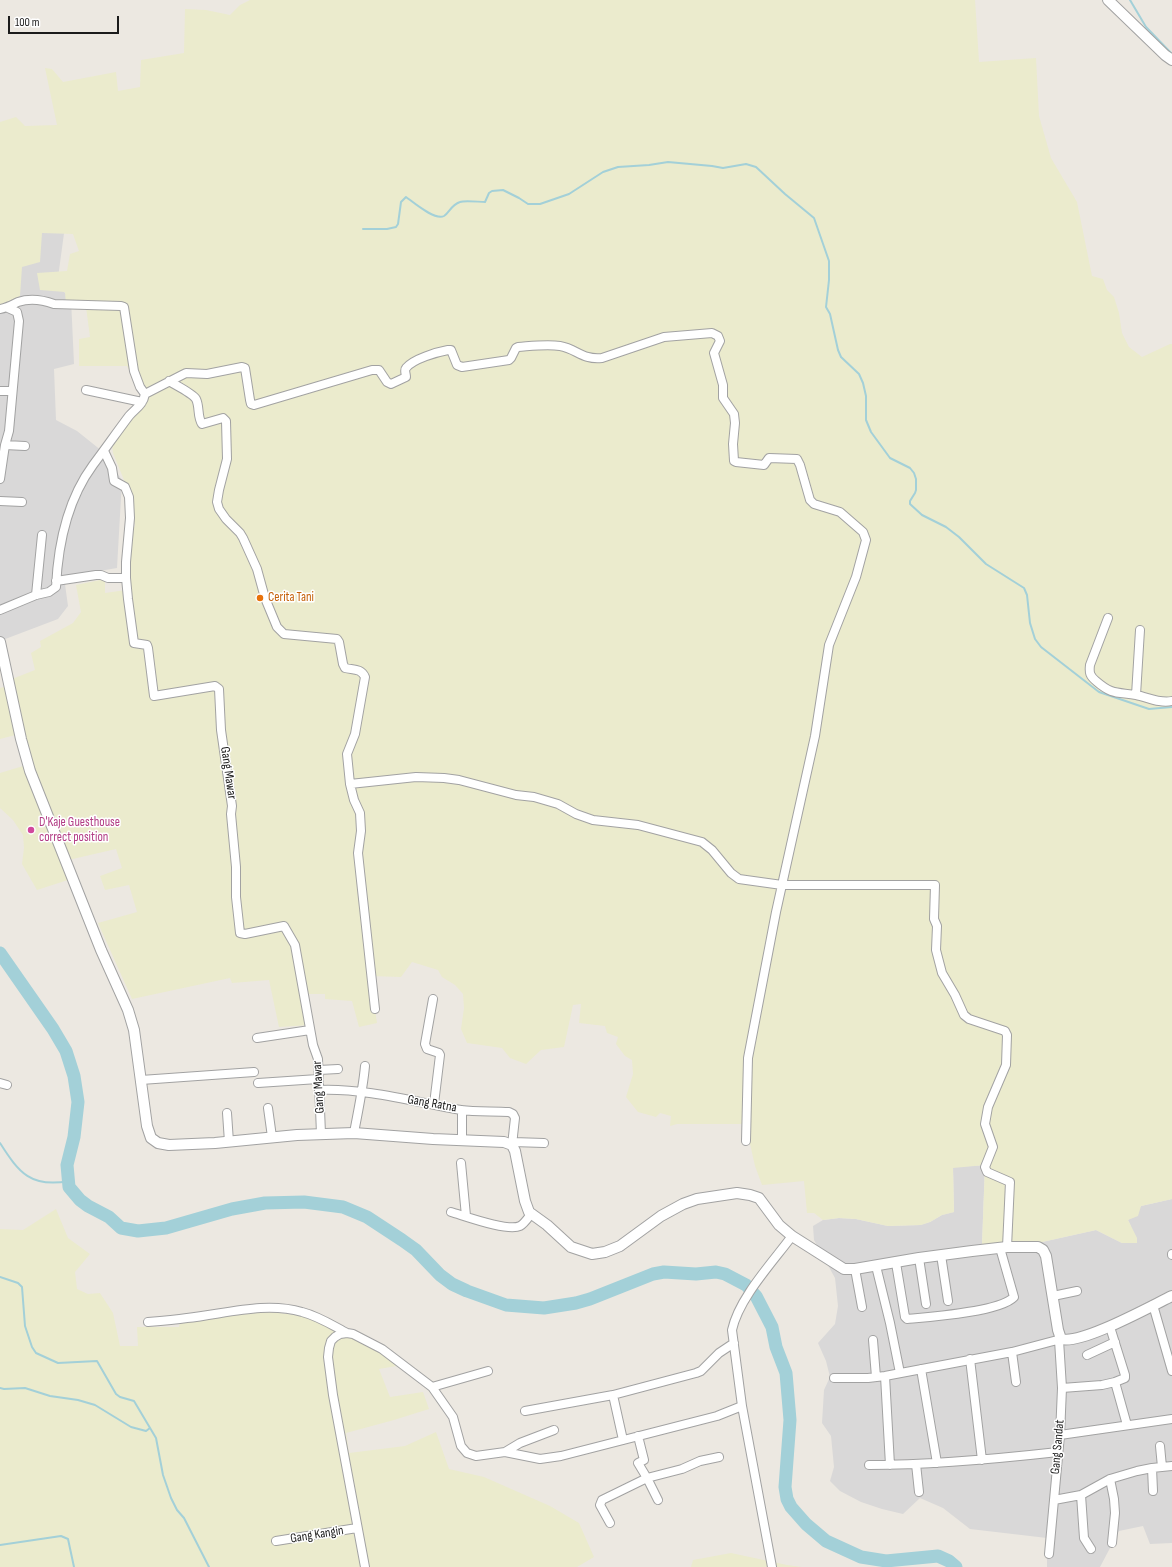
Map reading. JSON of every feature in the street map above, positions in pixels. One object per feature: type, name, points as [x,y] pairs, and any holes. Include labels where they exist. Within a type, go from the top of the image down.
[{"type":"street","points":[[1108,0],[1172,60]]},
{"type":"street","points":[[4,308],[23,301],[37,300],[44,300],[54,304],[124,307],[134,371],[144,398]]},
{"type":"street","points":[[0,479],[5,445],[9,431],[19,321],[16,312],[4,308]]},
{"type":"street","points":[[0,610],[36,595],[52,591],[56,587],[59,555],[68,514],[82,482],[92,466],[144,398],[169,381],[186,373],[207,374],[242,367],[246,368],[250,400],[251,404],[254,406],[376,370],[379,370],[389,384],[391,384],[406,377],[406,368],[428,355],[448,350],[451,350],[457,365],[462,367],[509,360],[518,347],[560,346],[593,359],[602,358],[664,337],[712,333],[718,336],[720,341],[714,353],[723,385],[723,398],[734,414],[734,461],[764,465],[770,458],[797,459],[800,464],[810,500],[814,504],[840,512],[863,532],[866,540],[856,577],[830,645],[816,736],[782,885],[748,1058],[746,1140]]},
{"type":"street","points":[[169,381],[196,400],[199,419],[202,424],[223,418],[226,421],[227,459],[219,490],[219,509],[243,538],[257,569],[265,598],[277,627],[284,634],[337,639],[343,664],[346,668],[360,670],[365,677],[355,734],[347,754],[350,784],[354,800],[360,813],[361,831],[358,853],[375,1009]]},
{"type":"street","points":[[86,390],[144,398]]},
{"type":"street","points":[[0,391],[12,391]]},
{"type":"street","points":[[5,445],[25,446]]},
{"type":"street","name":"Gang Mawar","points":[[104,451],[109,460],[114,481],[125,487],[129,498],[130,523],[126,578],[133,640],[135,644],[147,645],[154,696],[215,686],[219,689],[222,730],[232,806],[231,814],[236,867],[236,897],[240,933],[245,934],[284,926],[287,928],[295,945],[313,1045],[318,1055],[321,1134]]},
{"type":"street","points":[[0,501],[22,502]]},
{"type":"street","points":[[36,595],[42,535]]},
{"type":"street","points":[[56,581],[96,575],[101,575],[108,578],[126,578]]},
{"type":"street","points":[[1108,618],[1090,665],[1090,675],[1108,691],[1136,695],[1164,702],[1172,701]]},
{"type":"street","points":[[1136,695],[1140,630]]},
{"type":"street","points":[[0,642],[19,732],[30,771],[134,1030],[147,1126],[151,1138],[158,1143],[169,1145],[354,1133],[405,1138],[498,1140],[512,1144],[544,1143]]},
{"type":"street","points":[[350,784],[416,776],[444,778],[516,795],[534,797],[558,804],[585,818],[638,825],[702,842],[712,850],[737,879],[782,885],[935,885],[934,919],[937,926],[936,950],[942,973],[964,1015],[969,1019],[1005,1031],[1007,1035],[1006,1065],[988,1107],[985,1124],[993,1147],[985,1167],[988,1172],[1010,1182],[1003,1248],[1014,1297],[1005,1303],[975,1311],[906,1318],[896,1262]]},
{"type":"street","points":[[433,999],[425,1044],[427,1049],[439,1053],[440,1055],[434,1104]]},
{"type":"street","points":[[257,1038],[310,1030]]},
{"type":"street","points":[[354,1133],[362,1093],[365,1066]]},
{"type":"street","points":[[319,1070],[338,1069]]},
{"type":"street","points":[[140,1080],[254,1072]]},
{"type":"street","points":[[258,1083],[318,1079]]},
{"type":"street","name":"Gang Ratna","points":[[319,1090],[337,1089],[434,1104],[462,1110],[509,1112],[514,1114],[515,1118],[512,1144]]},
{"type":"street","points":[[268,1108],[272,1138]]},
{"type":"street","points":[[462,1110],[462,1140]]},
{"type":"street","points":[[227,1112],[229,1142]]},
{"type":"street","points":[[512,1144],[515,1151],[524,1202],[531,1214],[547,1225],[571,1247],[587,1253],[596,1254],[620,1246],[661,1216],[683,1204],[697,1199],[743,1193],[756,1196],[762,1200],[779,1225],[792,1236],[844,1269],[876,1266],[941,1255],[1003,1248],[1038,1247],[1043,1250],[1046,1256],[1060,1340]]},
{"type":"street","points":[[461,1163],[466,1216]]},
{"type":"street","points":[[451,1212],[487,1223],[513,1227],[520,1226],[531,1214]]},
{"type":"street","points":[[772,1567],[742,1406],[732,1330],[734,1320],[740,1308],[792,1236]]},
{"type":"street","points":[[941,1255],[948,1301]]},
{"type":"street","points":[[918,1258],[926,1304]]},
{"type":"street","points":[[876,1266],[900,1373]]},
{"type":"street","points":[[855,1269],[862,1307]]},
{"type":"street","points":[[1053,1296],[1077,1291]]},
{"type":"street","points":[[834,1378],[885,1376],[1012,1352],[1060,1340],[1068,1340],[1110,1327],[1172,1296]]},
{"type":"street","points":[[1153,1305],[1172,1367]]},
{"type":"street","points":[[148,1322],[247,1309],[281,1308],[302,1312],[318,1318],[346,1333],[360,1337],[382,1349],[432,1387],[453,1417],[461,1446],[466,1454],[476,1456],[506,1452],[540,1459],[548,1459],[717,1416],[742,1406]]},
{"type":"street","points":[[1062,1388],[1102,1385],[1125,1378],[1110,1327]]},
{"type":"street","points":[[346,1333],[335,1337],[331,1341],[329,1348],[329,1363],[333,1395],[365,1567]]},
{"type":"street","points":[[873,1340],[876,1377]]},
{"type":"street","name":"Gang Sandat","points":[[1048,1554],[1060,1434],[1062,1388],[1060,1340]]},
{"type":"street","points":[[1087,1355],[1115,1342]]},
{"type":"street","points":[[525,1410],[613,1395],[696,1373],[701,1371],[719,1353],[734,1343]]},
{"type":"street","points":[[1012,1352],[1016,1382]]},
{"type":"street","points":[[970,1359],[982,1460]]},
{"type":"street","points":[[921,1369],[937,1463]]},
{"type":"street","points":[[432,1387],[488,1371]]},
{"type":"street","points":[[885,1376],[890,1465]]},
{"type":"street","points":[[1115,1382],[1127,1425]]},
{"type":"street","points":[[613,1395],[623,1440]]},
{"type":"street","points":[[1060,1434],[1172,1419]]},
{"type":"street","points":[[506,1452],[520,1443],[554,1430]]},
{"type":"street","points":[[638,1436],[644,1460],[638,1462],[658,1500]]},
{"type":"street","points":[[1160,1446],[1162,1466]]},
{"type":"street","points":[[869,1465],[982,1460],[1058,1452]]},
{"type":"street","points":[[610,1523],[600,1505],[602,1500],[647,1478],[682,1469],[700,1461],[719,1457]]},
{"type":"street","points":[[916,1464],[919,1492]]},
{"type":"street","points":[[1054,1500],[1081,1495],[1110,1479],[1152,1468],[1172,1466]]},
{"type":"street","points":[[1152,1468],[1153,1491]]},
{"type":"street","points":[[1110,1479],[1115,1513],[1112,1543]]},
{"type":"street","points":[[1081,1495],[1084,1538],[1091,1549]]},
{"type":"street","name":"Gang Kangin","points":[[276,1541],[357,1528]]},
{"type":"shaded area","points":[[34,226],[65,226],[57,285],[71,299],[74,364],[54,369],[56,420],[77,431],[102,451],[122,480],[117,568],[64,577],[68,606],[58,619],[0,641],[0,295]]},
{"type":"shaded area","points":[[985,1165],[982,1245],[1024,1246],[1096,1230],[1122,1243],[1131,1226],[1128,1220],[1141,1206],[1172,1199],[1172,1543],[1150,1544],[1143,1526],[1119,1531],[1100,1567],[1047,1567],[1047,1538],[970,1529],[943,1508],[920,1498],[903,1514],[882,1509],[861,1502],[840,1491],[830,1481],[834,1467],[831,1436],[822,1423],[824,1390],[830,1377],[826,1361],[818,1343],[835,1324],[838,1306],[835,1278],[814,1240],[813,1226],[823,1220],[839,1218],[856,1219],[888,1226],[920,1225],[930,1222],[942,1215],[954,1212],[953,1167]]},
{"type":"green space","points":[[250,0],[975,0],[979,62],[1036,58],[1039,116],[1051,158],[1077,202],[1092,276],[1103,279],[1107,290],[1114,297],[1119,313],[1122,333],[1129,347],[1142,357],[1172,344],[1172,1199],[1141,1206],[1138,1216],[1128,1220],[1137,1238],[1137,1243],[1122,1243],[1096,1230],[1024,1246],[982,1245],[985,1165],[953,1168],[954,1212],[942,1215],[930,1222],[921,1225],[888,1226],[856,1219],[839,1218],[823,1220],[814,1213],[807,1213],[804,1181],[762,1185],[755,1166],[750,1144],[749,1124],[677,1124],[670,1126],[671,1116],[660,1113],[656,1117],[638,1112],[626,1097],[633,1074],[632,1060],[625,1056],[616,1044],[618,1037],[607,1033],[605,1026],[579,1023],[581,1004],[573,1005],[564,1047],[541,1050],[526,1064],[510,1058],[502,1048],[467,1043],[461,1029],[464,1008],[463,994],[455,985],[442,977],[438,970],[412,962],[401,977],[370,976],[377,1023],[359,1027],[352,1001],[325,999],[325,994],[305,994],[310,1025],[279,1027],[269,980],[232,983],[230,978],[132,999],[98,923],[137,912],[129,885],[105,890],[100,876],[122,868],[116,849],[64,861],[71,879],[37,890],[22,864],[24,848],[23,835],[13,820],[0,808],[0,773],[30,764],[23,733],[0,739],[0,688],[11,685],[12,679],[35,670],[31,653],[41,647],[40,641],[73,623],[81,612],[76,585],[105,579],[105,593],[126,590],[125,540],[135,526],[126,485],[113,453],[112,444],[139,401],[140,394],[127,366],[79,366],[79,339],[90,337],[86,307],[66,306],[65,292],[40,290],[37,273],[67,271],[70,254],[79,251],[73,234],[42,233],[40,262],[22,267],[20,296],[0,305],[0,122],[16,117],[25,126],[57,125],[45,68],[52,69],[63,82],[116,72],[118,91],[140,87],[141,60],[184,53],[185,9],[206,10],[230,15],[240,5]]},
{"type":"green space","points":[[56,1209],[68,1238],[90,1254],[75,1272],[77,1289],[88,1294],[100,1293],[113,1313],[120,1346],[138,1346],[137,1327],[179,1327],[181,1316],[249,1309],[310,1317],[353,1338],[402,1365],[379,1369],[390,1397],[423,1392],[429,1409],[346,1433],[349,1453],[405,1446],[436,1432],[449,1469],[484,1477],[550,1506],[579,1523],[594,1557],[577,1567],[0,1567],[0,1229],[23,1230]]},
{"type":"green space","points":[[731,1553],[802,1567],[691,1567],[693,1560]]},
{"type":"waterway","points":[[1130,0],[1146,27],[1172,54]]},
{"type":"waterway","points":[[363,229],[387,229],[396,227],[398,224],[401,202],[406,197],[430,214],[440,217],[446,215],[454,205],[462,201],[485,202],[489,193],[492,191],[503,190],[528,204],[540,204],[569,194],[603,172],[618,167],[668,162],[723,168],[746,164],[756,167],[814,218],[829,261],[829,280],[826,307],[830,314],[838,350],[841,357],[859,374],[863,383],[866,396],[866,420],[871,432],[890,458],[910,468],[914,473],[916,479],[916,490],[910,504],[922,515],[946,527],[959,537],[986,564],[1024,588],[1027,595],[1030,623],[1035,639],[1041,647],[1099,692],[1149,709],[1172,707]]},
{"type":"waterway","points":[[0,953],[53,1029],[66,1051],[74,1076],[78,1102],[74,1137],[67,1165],[69,1187],[80,1200],[109,1217],[121,1228],[138,1231],[166,1228],[232,1209],[265,1203],[304,1202],[343,1207],[367,1217],[402,1240],[416,1250],[440,1275],[452,1284],[506,1305],[544,1308],[576,1303],[590,1299],[653,1274],[664,1272],[696,1274],[716,1272],[725,1274],[746,1285],[756,1296],[772,1327],[776,1347],[786,1373],[790,1420],[785,1487],[787,1499],[791,1507],[806,1524],[826,1541],[861,1557],[886,1561],[938,1556],[949,1561],[956,1567]]},
{"type":"waterway","points":[[0,1143],[13,1163],[27,1176],[35,1180],[45,1182],[56,1183],[69,1181]]},
{"type":"waterway","points":[[0,1277],[18,1283],[22,1287],[25,1326],[32,1347],[36,1353],[58,1363],[97,1361],[116,1394],[120,1397],[134,1401],[156,1438],[163,1475],[171,1498],[177,1510],[184,1518],[209,1567]]},
{"type":"waterway","points":[[0,1388],[25,1388],[50,1396],[78,1400],[95,1405],[131,1427],[146,1431],[150,1428]]},
{"type":"waterway","points":[[0,1545],[61,1536],[68,1539],[74,1567]]},
{"type":"place","name":"Cerita Tani","points":[[260,598]]},
{"type":"place","name":"D'Kaje Guesthouse correct position","points":[[31,830]]}]
